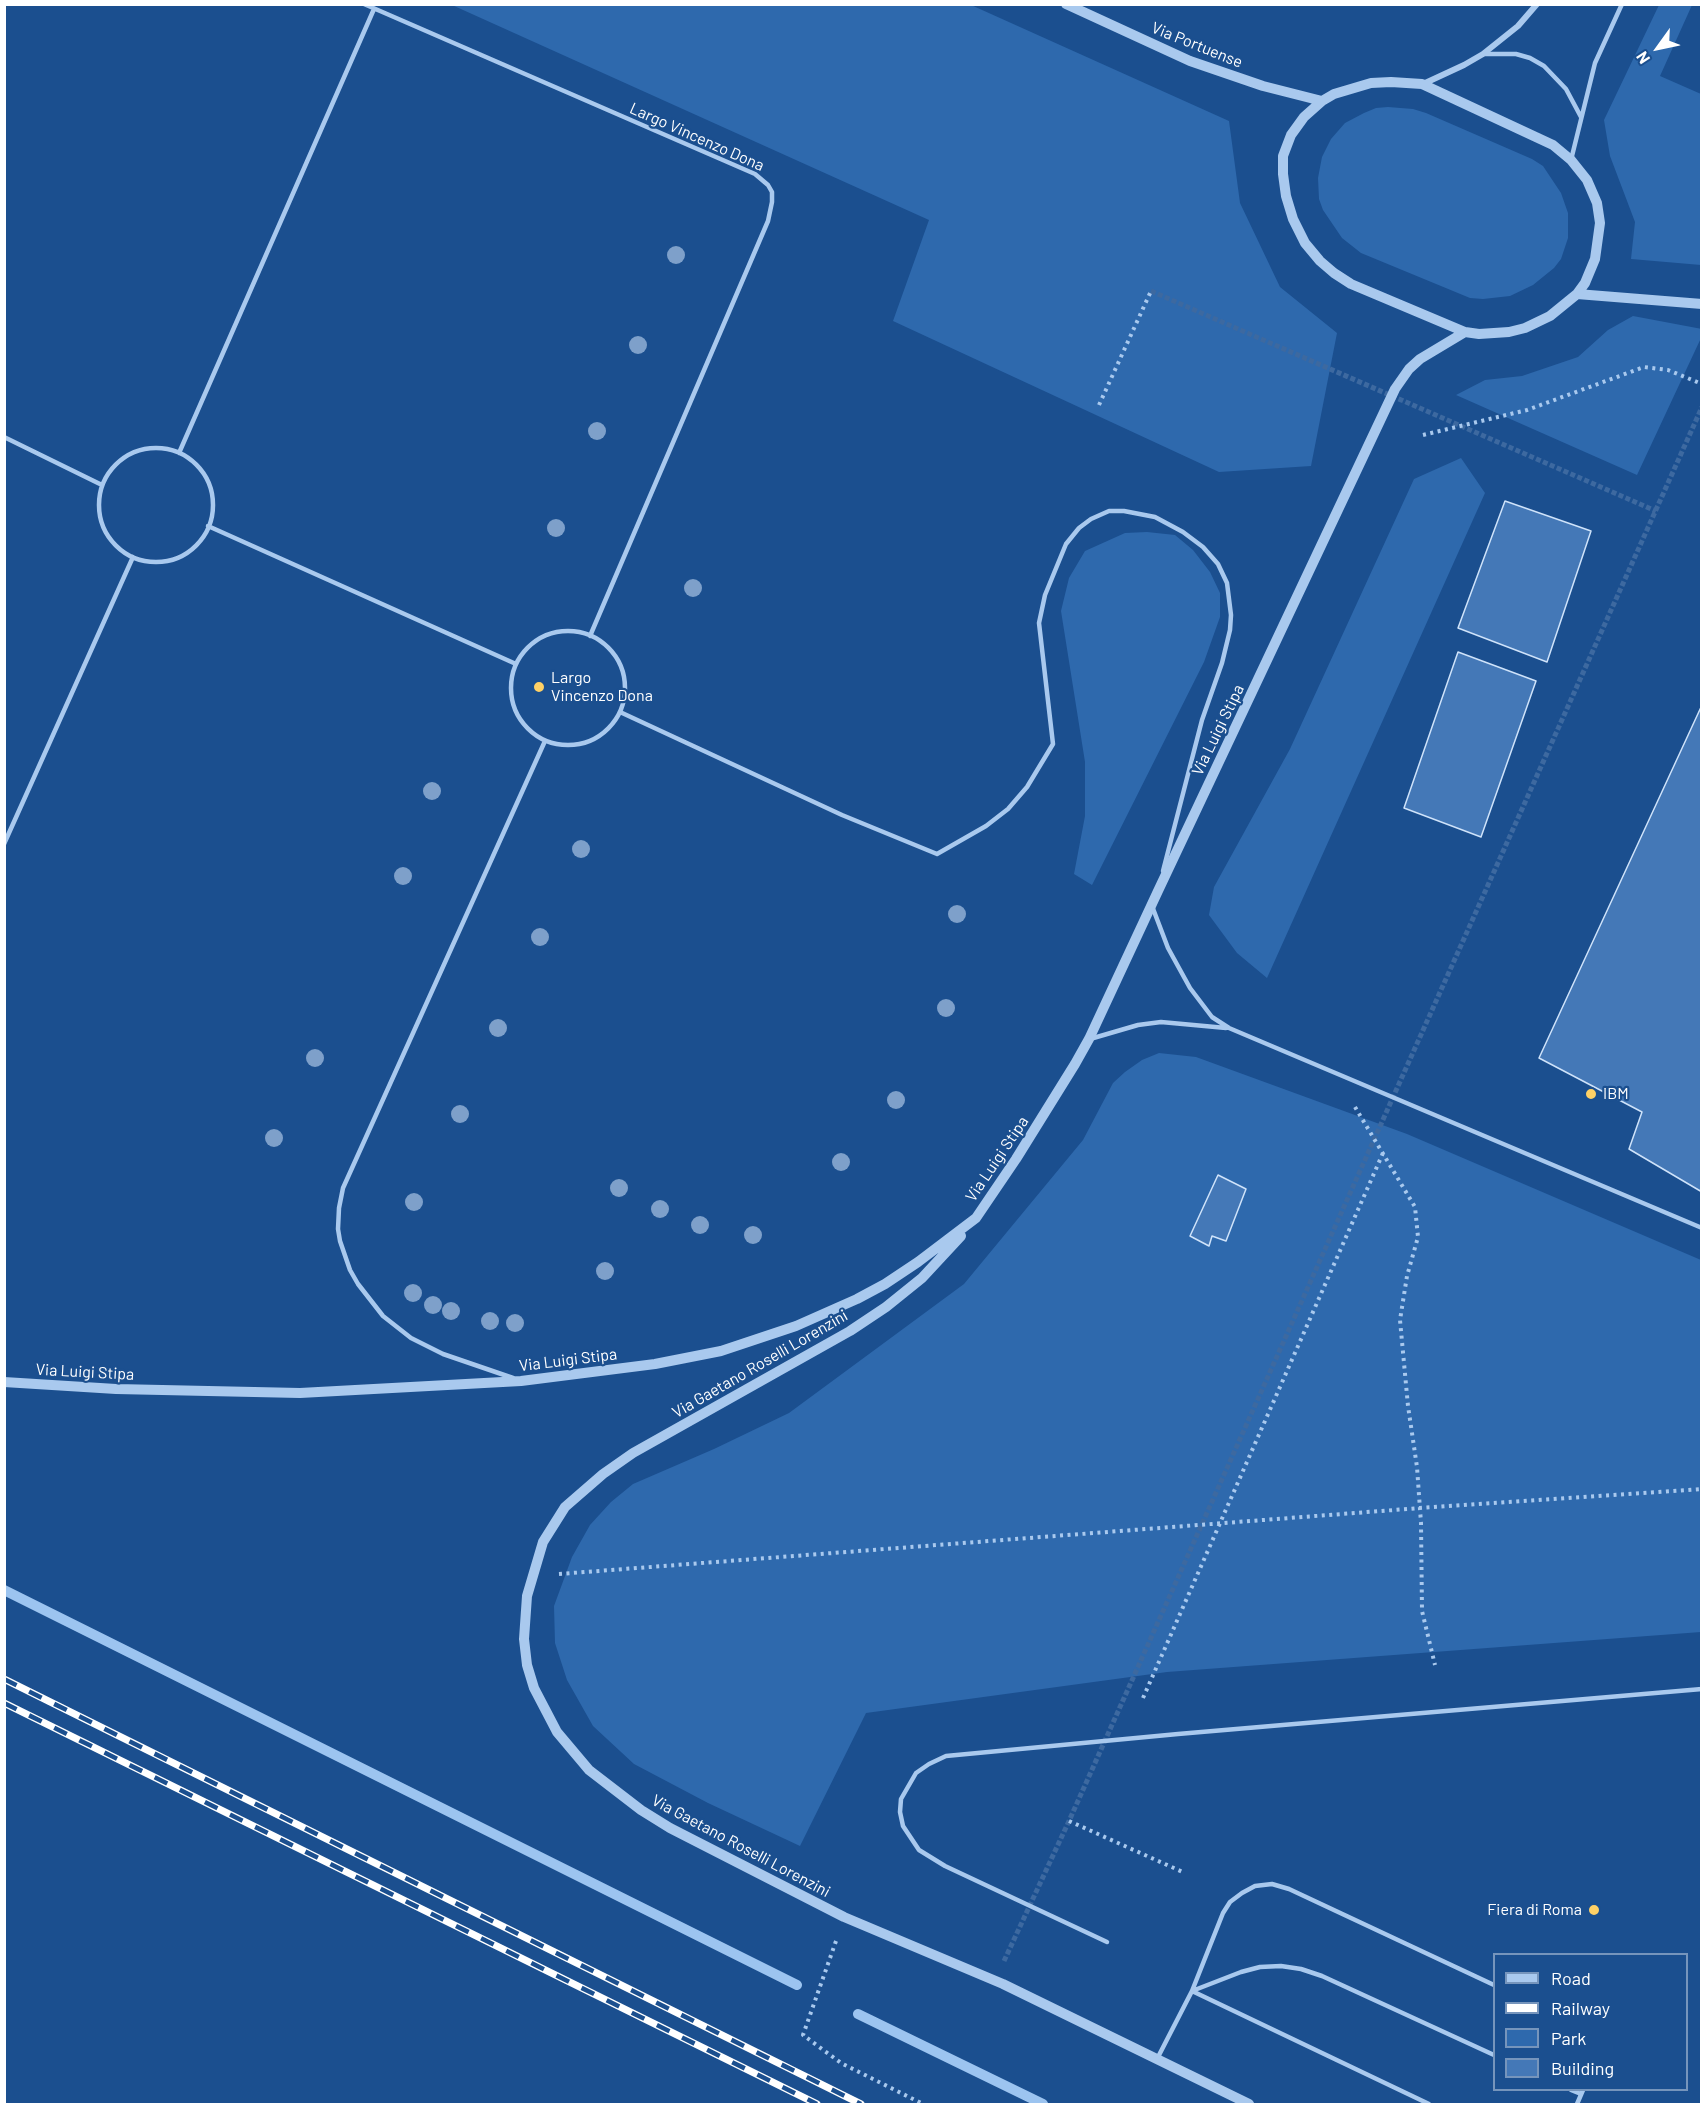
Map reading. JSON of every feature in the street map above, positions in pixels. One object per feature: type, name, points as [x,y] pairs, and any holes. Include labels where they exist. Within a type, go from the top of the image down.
[{"type":"street","name":"Via Portuense","points":[[1066,4],[1199,65],[1263,86],[1322,101]]},
{"type":"street","points":[[1422,84],[1483,54],[1518,26],[1537,4]]},
{"type":"street","points":[[1371,83],[1422,84],[1553,145],[1571,160],[1587,180],[1594,194],[1600,223],[1595,259],[1585,283],[1577,294],[1550,316],[1525,328],[1493,333],[1465,332],[1351,284],[1320,261],[1305,243],[1293,219],[1286,196],[1283,174],[1283,156],[1297,126],[1322,101],[1352,87],[1371,83]]},
{"type":"street","points":[[1577,294],[1701,304]]},
{"type":"street","name":"Via Luigi Stipa","points":[[4,1382],[116,1389],[300,1393],[521,1381],[655,1364],[711,1353],[761,1339],[825,1314],[885,1284],[926,1257],[976,1218],[1038,1124],[1089,1039],[1395,389],[1409,369],[1420,359],[1465,332]]},
{"type":"street","name":"Via Gaetano Roselli Lorenzini","points":[[976,1218],[938,1263],[886,1307],[850,1331],[633,1453],[584,1489],[565,1507],[543,1542],[527,1596],[524,1639],[527,1665],[534,1688],[557,1732],[589,1770],[640,1810],[670,1828],[844,1917],[1003,1984],[1249,2104]]},
{"type":"lane","name":"Largo Vincenzo Dona","points":[[364,4],[754,174],[768,185],[772,192],[768,221],[590,636]]},
{"type":"lane","points":[[1571,160],[1595,63],[1622,4]]},
{"type":"lane","points":[[179,453],[374,9]]},
{"type":"lane","points":[[1483,54],[1516,54],[1530,58],[1544,66],[1566,89],[1581,117]]},
{"type":"lane","points":[[4,437],[102,485]]},
{"type":"lane","points":[[149,448],[165,448],[179,453],[197,466],[208,484],[212,505],[208,526],[199,542],[186,553],[169,560],[151,561],[134,557],[121,550],[111,540],[104,527],[99,506],[102,485],[120,460],[134,452],[149,448]]},
{"type":"lane","points":[[620,712],[842,815],[937,854],[986,826],[1008,809],[1027,787],[1053,744],[1039,623],[1045,595],[1066,544],[1085,524],[1109,511],[1124,511],[1155,517],[1189,537],[1218,564],[1227,583],[1231,615],[1222,663],[1202,720],[1158,891]]},
{"type":"lane","points":[[208,526],[516,664]]},
{"type":"lane","points":[[4,844],[134,557]]},
{"type":"lane","points":[[578,632],[590,636],[605,645],[621,669],[624,697],[620,712],[597,738],[580,744],[563,745],[545,741],[522,722],[515,709],[511,694],[516,664],[524,651],[548,635],[578,632]]},
{"type":"lane","points":[[521,1381],[443,1354],[396,1328],[383,1316],[358,1284],[344,1255],[338,1229],[343,1188],[545,741]]},
{"type":"lane","points":[[1152,904],[1168,948],[1190,988],[1212,1017],[1229,1028],[1701,1228]]},
{"type":"lane","points":[[1089,1039],[1138,1025],[1161,1022],[1229,1028]]},
{"type":"lane","points":[[1107,1942],[931,1858],[919,1850],[903,1826],[901,1799],[916,1773],[946,1756],[1701,1689]]},
{"type":"lane","points":[[1157,2059],[1192,1991],[1223,1913],[1230,1902],[1255,1887],[1272,1884],[1289,1889],[1493,1984]]},
{"type":"lane","points":[[1192,1991],[1260,1967],[1281,1966],[1301,1969],[1322,1976],[1493,2055]]},
{"type":"lane","points":[[1192,1991],[1429,2104]]},
{"type":"lane","points":[[1577,2104],[1582,2092]]},
{"type":"path","points":[[1099,405],[1151,291]]},
{"type":"path","points":[[1423,435],[1527,410],[1644,367],[1668,370],[1701,384]]},
{"type":"path","points":[[1355,1107],[1415,1207],[1418,1237],[1407,1276],[1400,1320],[1408,1406],[1418,1467],[1422,1611],[1435,1665]]},
{"type":"path","points":[[1143,1698],[1383,1153]]},
{"type":"path","points":[[551,1575],[1420,1508],[1701,1489]]},
{"type":"path","points":[[1069,1821],[1185,1873]]},
{"type":"path","points":[[844,1917],[803,2035],[841,2063],[923,2104]]},
{"type":"green space","points":[[452,5],[971,5],[1229,121],[1240,203],[1280,287],[1337,333],[1311,466],[1219,472],[893,321],[929,220]]},
{"type":"green space","points":[[1659,5],[1692,5],[1660,76],[1701,94],[1701,265],[1631,259],[1635,222],[1610,156],[1604,120]]},
{"type":"green space","points":[[1376,108],[1413,109],[1426,113],[1532,159],[1543,166],[1561,193],[1568,213],[1568,238],[1561,259],[1554,268],[1533,285],[1510,296],[1470,298],[1361,253],[1342,238],[1323,210],[1319,199],[1318,178],[1322,157],[1331,139],[1345,123]]},
{"type":"green space","points":[[1633,316],[1702,329],[1701,338],[1637,475],[1456,395],[1485,380],[1522,376],[1578,357],[1608,330]]},
{"type":"green space","points":[[1461,458],[1485,493],[1267,978],[1237,953],[1209,915],[1214,887],[1290,749],[1414,479]]},
{"type":"green space","points":[[1147,532],[1175,535],[1193,550],[1210,572],[1220,593],[1220,617],[1204,662],[1092,885],[1074,874],[1085,816],[1085,762],[1061,611],[1069,578],[1085,551],[1125,533]]},
{"type":"green space","points":[[1159,1053],[1196,1057],[1407,1134],[1701,1260],[1701,1632],[1167,1672],[866,1713],[800,1846],[708,1803],[634,1764],[593,1726],[567,1680],[555,1643],[554,1606],[572,1557],[590,1525],[611,1502],[633,1484],[789,1413],[964,1284],[1083,1140],[1113,1083],[1142,1060]]},
{"type":"building","points":[[1505,501],[1591,531],[1547,662],[1458,628]]},
{"type":"building","points":[[1458,652],[1536,681],[1481,837],[1404,808]]},
{"type":"building","points":[[1702,705],[1702,1192],[1629,1149],[1642,1112],[1539,1058]]},
{"type":"building","points":[[1218,1175],[1246,1189],[1226,1241],[1212,1236],[1209,1246],[1190,1236]]},
{"type":"waterway","points":[[4,1590],[797,1985]]},
{"type":"waterway","points":[[858,2014],[1043,2104]]},
{"type":"tunnel","points":[[1151,291],[1656,511]]},
{"type":"tunnel","points":[[1004,1961],[1069,1821],[1702,407]]},
{"type":"railway","points":[[4,1679],[861,2104]]},
{"type":"railway","points":[[4,1703],[817,2104]]},
{"type":"place","name":"Largo Vincenzo Dona","points":[[539,687]]},
{"type":"place","name":"IBM","points":[[1591,1094]]},
{"type":"place","name":"Fiera di Roma","points":[[1594,1910]]}]
